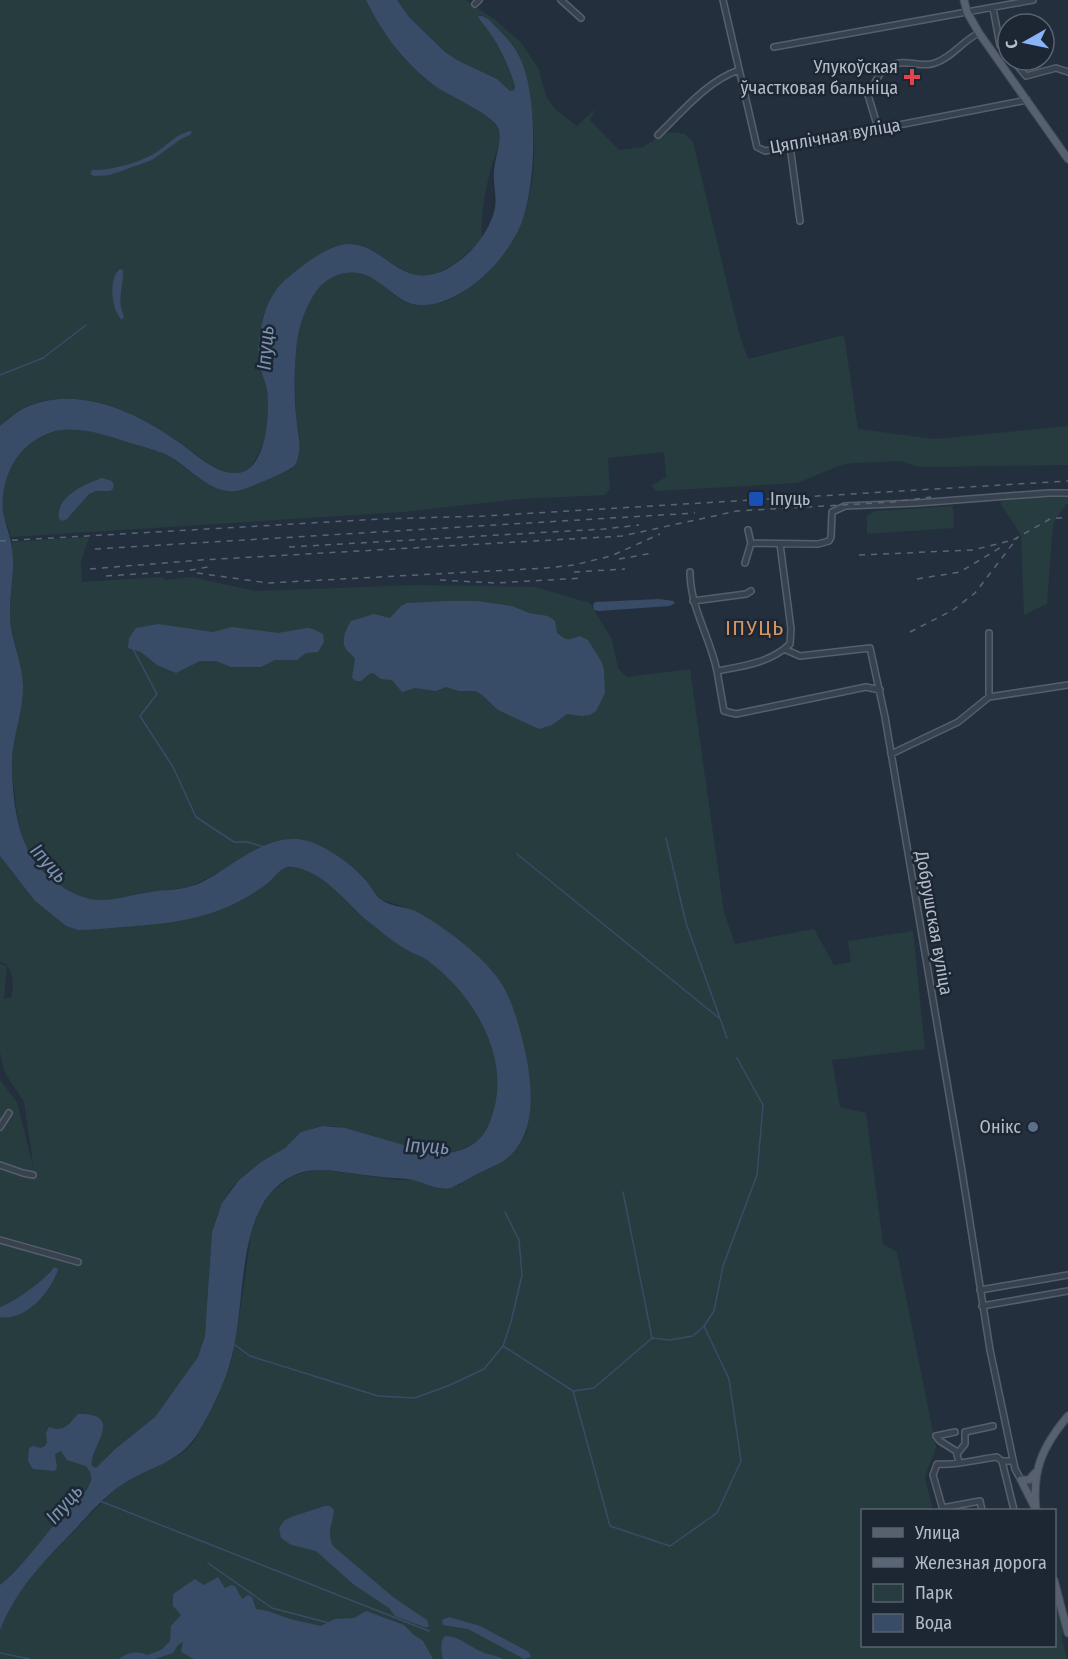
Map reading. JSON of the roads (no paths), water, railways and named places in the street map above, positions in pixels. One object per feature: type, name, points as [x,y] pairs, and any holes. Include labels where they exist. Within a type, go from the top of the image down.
[{"type":"main road","points":[[964,0],[967,12],[979,33],[1068,159]]},
{"type":"main road","points":[[1036,1509],[1021,1480],[1029,1480],[1036,1471],[1049,1442],[1068,1416]]},
{"type":"main road","points":[[1036,1471],[1034,1489],[1036,1509]]},
{"type":"main road","points":[[1058,1605],[1068,1633]]},
{"type":"street","points":[[561,0],[581,18]]},
{"type":"street","name":"Цяплічная вуліца","points":[[723,0],[757,147],[765,151],[1027,100]]},
{"type":"street","points":[[774,47],[1033,0]]},
{"type":"street","points":[[993,8],[996,24]]},
{"type":"street","points":[[878,128],[867,94],[883,68],[897,63],[908,62],[926,66],[936,63],[949,57],[979,33]]},
{"type":"street","points":[[658,135],[702,93],[728,74],[739,70]]},
{"type":"street","points":[[1023,72],[1026,76],[1041,72]]},
{"type":"street","points":[[790,146],[800,221]]},
{"type":"street","points":[[751,543],[818,544],[829,541],[832,512],[845,506],[1068,493]]},
{"type":"street","points":[[746,563],[751,543],[748,530]]},
{"type":"street","points":[[717,671],[759,663],[790,644],[791,634],[780,544]]},
{"type":"street","points":[[690,572],[690,589],[712,650],[724,711],[729,713],[759,710],[866,687],[880,690]]},
{"type":"street","points":[[693,601],[746,594],[751,591]]},
{"type":"street","points":[[989,633],[989,697]]},
{"type":"street","name":"Добрушская вуліца","points":[[784,649],[800,656],[870,648],[891,754],[982,1306],[1013,1461],[1021,1480]]},
{"type":"street","points":[[891,754],[958,722],[989,697],[1068,685]]},
{"type":"street","points":[[0,1127],[9,1113]]},
{"type":"street","points":[[0,1165],[33,1175]]},
{"type":"street","points":[[0,1240],[78,1262]]},
{"type":"street","points":[[980,1290],[1068,1275]]},
{"type":"street","points":[[982,1306],[1068,1291]]},
{"type":"street","points":[[957,1454],[965,1444],[965,1432],[993,1426]]},
{"type":"street","points":[[955,1432],[936,1436],[940,1442],[956,1451],[959,1462]]},
{"type":"street","points":[[982,1509],[980,1501],[942,1509],[933,1475],[937,1464],[948,1466],[959,1462],[997,1457],[1002,1461],[1014,1509]]},
{"type":"street","points":[[1002,1461],[1013,1461]]},
{"type":"street","points":[[1021,1480],[1034,1489]]},
{"type":"water","points":[[366,0],[397,0],[409,17],[445,52],[497,79],[510,91],[514,90],[515,86],[505,59],[478,16],[488,19],[517,52],[529,89],[533,137],[530,186],[521,224],[506,251],[483,277],[469,288],[440,302],[425,305],[410,303],[367,275],[358,273],[333,277],[318,288],[303,316],[297,344],[295,388],[300,449],[294,466],[277,475],[241,490],[220,489],[210,485],[165,454],[84,430],[52,432],[40,437],[21,453],[8,474],[3,499],[3,512],[12,546],[13,560],[10,620],[23,684],[12,760],[15,804],[22,836],[36,864],[61,886],[91,899],[113,899],[195,885],[252,851],[279,841],[294,839],[308,841],[332,852],[362,876],[380,898],[387,903],[415,911],[438,925],[476,954],[496,976],[510,1001],[526,1055],[531,1099],[527,1127],[522,1140],[502,1162],[450,1188],[440,1188],[408,1179],[322,1170],[301,1172],[281,1183],[267,1198],[250,1236],[231,1358],[221,1389],[201,1428],[193,1440],[175,1457],[120,1486],[98,1505],[24,1586],[0,1630],[0,1585],[19,1567],[84,1493],[91,1480],[91,1474],[86,1466],[67,1460],[61,1451],[55,1454],[57,1467],[55,1471],[33,1469],[28,1461],[29,1448],[45,1446],[49,1427],[62,1428],[78,1414],[93,1415],[101,1419],[103,1426],[92,1459],[92,1466],[96,1468],[115,1449],[155,1417],[198,1357],[205,1336],[212,1232],[222,1203],[239,1180],[261,1162],[285,1148],[301,1132],[323,1126],[345,1128],[431,1153],[448,1153],[464,1149],[484,1134],[495,1103],[497,1080],[494,1056],[487,1034],[462,993],[427,960],[397,944],[317,876],[294,867],[287,867],[247,897],[207,914],[166,923],[78,930],[66,926],[35,901],[0,856],[0,426],[25,408],[49,400],[89,401],[108,405],[146,422],[214,467],[237,473],[247,470],[255,463],[260,452],[267,425],[267,390],[258,356],[261,326],[267,306],[284,281],[323,252],[349,244],[367,248],[412,274],[425,275],[439,272],[452,266],[475,246],[491,220],[495,208],[494,167],[499,139],[498,128],[488,117],[435,86],[414,67],[387,36]]},
{"type":"water","points":[[190,131],[192,132],[190,135],[152,160],[110,175],[90,174],[92,170],[117,167],[143,159]]},
{"type":"water","points":[[120,269],[123,270],[120,299],[124,316],[122,320],[115,309],[112,294],[114,279]]},
{"type":"water","points":[[102,478],[112,481],[114,486],[112,490],[89,494],[67,519],[62,521],[59,519],[59,511],[66,498],[80,488]]},
{"type":"water","points":[[659,599],[675,603],[670,606],[599,611],[594,610],[593,605],[595,602]]},
{"type":"water","points":[[477,601],[512,606],[529,613],[548,616],[555,621],[557,633],[566,639],[580,636],[588,640],[604,669],[605,693],[596,711],[582,716],[567,714],[552,725],[539,729],[498,710],[476,691],[459,691],[446,687],[436,691],[415,688],[402,692],[392,680],[381,679],[373,673],[361,681],[352,678],[355,659],[344,644],[346,630],[351,621],[374,614],[390,618],[407,603]]},
{"type":"water","points":[[158,624],[213,632],[232,627],[278,633],[307,628],[323,634],[324,642],[318,652],[306,653],[297,660],[275,660],[261,667],[231,667],[216,661],[200,661],[176,673],[157,665],[141,652],[128,648],[129,638],[136,628]]},
{"type":"water","points":[[54,1267],[58,1269],[55,1278],[36,1303],[19,1315],[0,1317],[0,1307],[29,1290]]},
{"type":"water","points":[[330,1506],[334,1510],[330,1532],[333,1546],[393,1597],[427,1620],[429,1627],[395,1616],[389,1608],[353,1584],[316,1551],[291,1545],[281,1538],[279,1528],[284,1521]]},
{"type":"water","points":[[218,1577],[225,1588],[235,1586],[242,1599],[248,1595],[252,1597],[256,1609],[290,1619],[321,1626],[335,1619],[354,1618],[366,1611],[404,1625],[423,1641],[433,1659],[194,1659],[181,1652],[183,1642],[173,1653],[155,1659],[119,1659],[133,1653],[147,1655],[161,1650],[170,1641],[171,1626],[181,1615],[173,1606],[173,1594],[195,1579],[204,1585]]},
{"type":"water","points":[[449,1617],[480,1626],[529,1652],[531,1657],[524,1659],[468,1629],[443,1625],[442,1620]]},
{"type":"water","points":[[445,1636],[458,1639],[503,1659],[443,1659],[441,1650]]},
{"type":"waterway","points":[[0,375],[43,358],[86,325]]},
{"type":"waterway","points":[[133,649],[157,694],[140,716],[173,767],[196,817],[234,842],[247,842],[265,847]]},
{"type":"waterway","points":[[666,838],[686,923],[727,1038]]},
{"type":"waterway","points":[[517,854],[719,1018]]},
{"type":"waterway","points":[[652,1338],[670,1340],[693,1336],[704,1326],[714,1311],[723,1266],[757,1175],[763,1105],[737,1058]]},
{"type":"waterway","points":[[574,1391],[594,1388],[652,1338],[623,1192]]},
{"type":"waterway","points":[[235,1345],[250,1356],[378,1396],[415,1398],[484,1369],[503,1346],[522,1275],[519,1240],[505,1212]]},
{"type":"waterway","points":[[503,1346],[573,1391],[610,1526],[670,1546],[717,1513],[741,1461],[729,1379],[704,1326]]},
{"type":"waterway","points":[[100,1501],[429,1631]]},
{"type":"waterway","points":[[208,1563],[272,1608],[329,1623]]},
{"type":"waterway","points":[[0,1653],[30,1659]]},
{"type":"railway","points":[[0,541],[380,519],[485,516],[1068,481]]},
{"type":"railway","points":[[90,569],[201,560],[622,536],[737,511],[893,502],[931,497]]},
{"type":"railway","points":[[95,549],[695,513]]},
{"type":"railway","points":[[859,555],[973,550],[1013,540],[1050,519],[1068,517]]},
{"type":"railway","points":[[289,547],[639,525]]},
{"type":"railway","points":[[197,573],[268,583],[546,568],[574,565],[611,556],[660,534]]},
{"type":"railway","points":[[910,632],[953,610],[975,593],[1018,537]]},
{"type":"railway","points":[[917,579],[960,572],[1003,546]]},
{"type":"railway","points":[[619,559],[653,553]]},
{"type":"railway","points":[[106,576],[185,571],[208,567]]},
{"type":"railway","points":[[574,572],[625,569]]},
{"type":"railway","points":[[440,580],[495,583],[583,578]]},
{"type":"place","name":"Улукоўская ўчастковая бальніца","points":[[912,77]]},
{"type":"place","name":"Іпуць","points":[[756,499]]},
{"type":"place","name":"Онікс","points":[[1033,1127]]},
{"type":"district","name":"ІПУЦЬ","points":[[755,628]]}]
